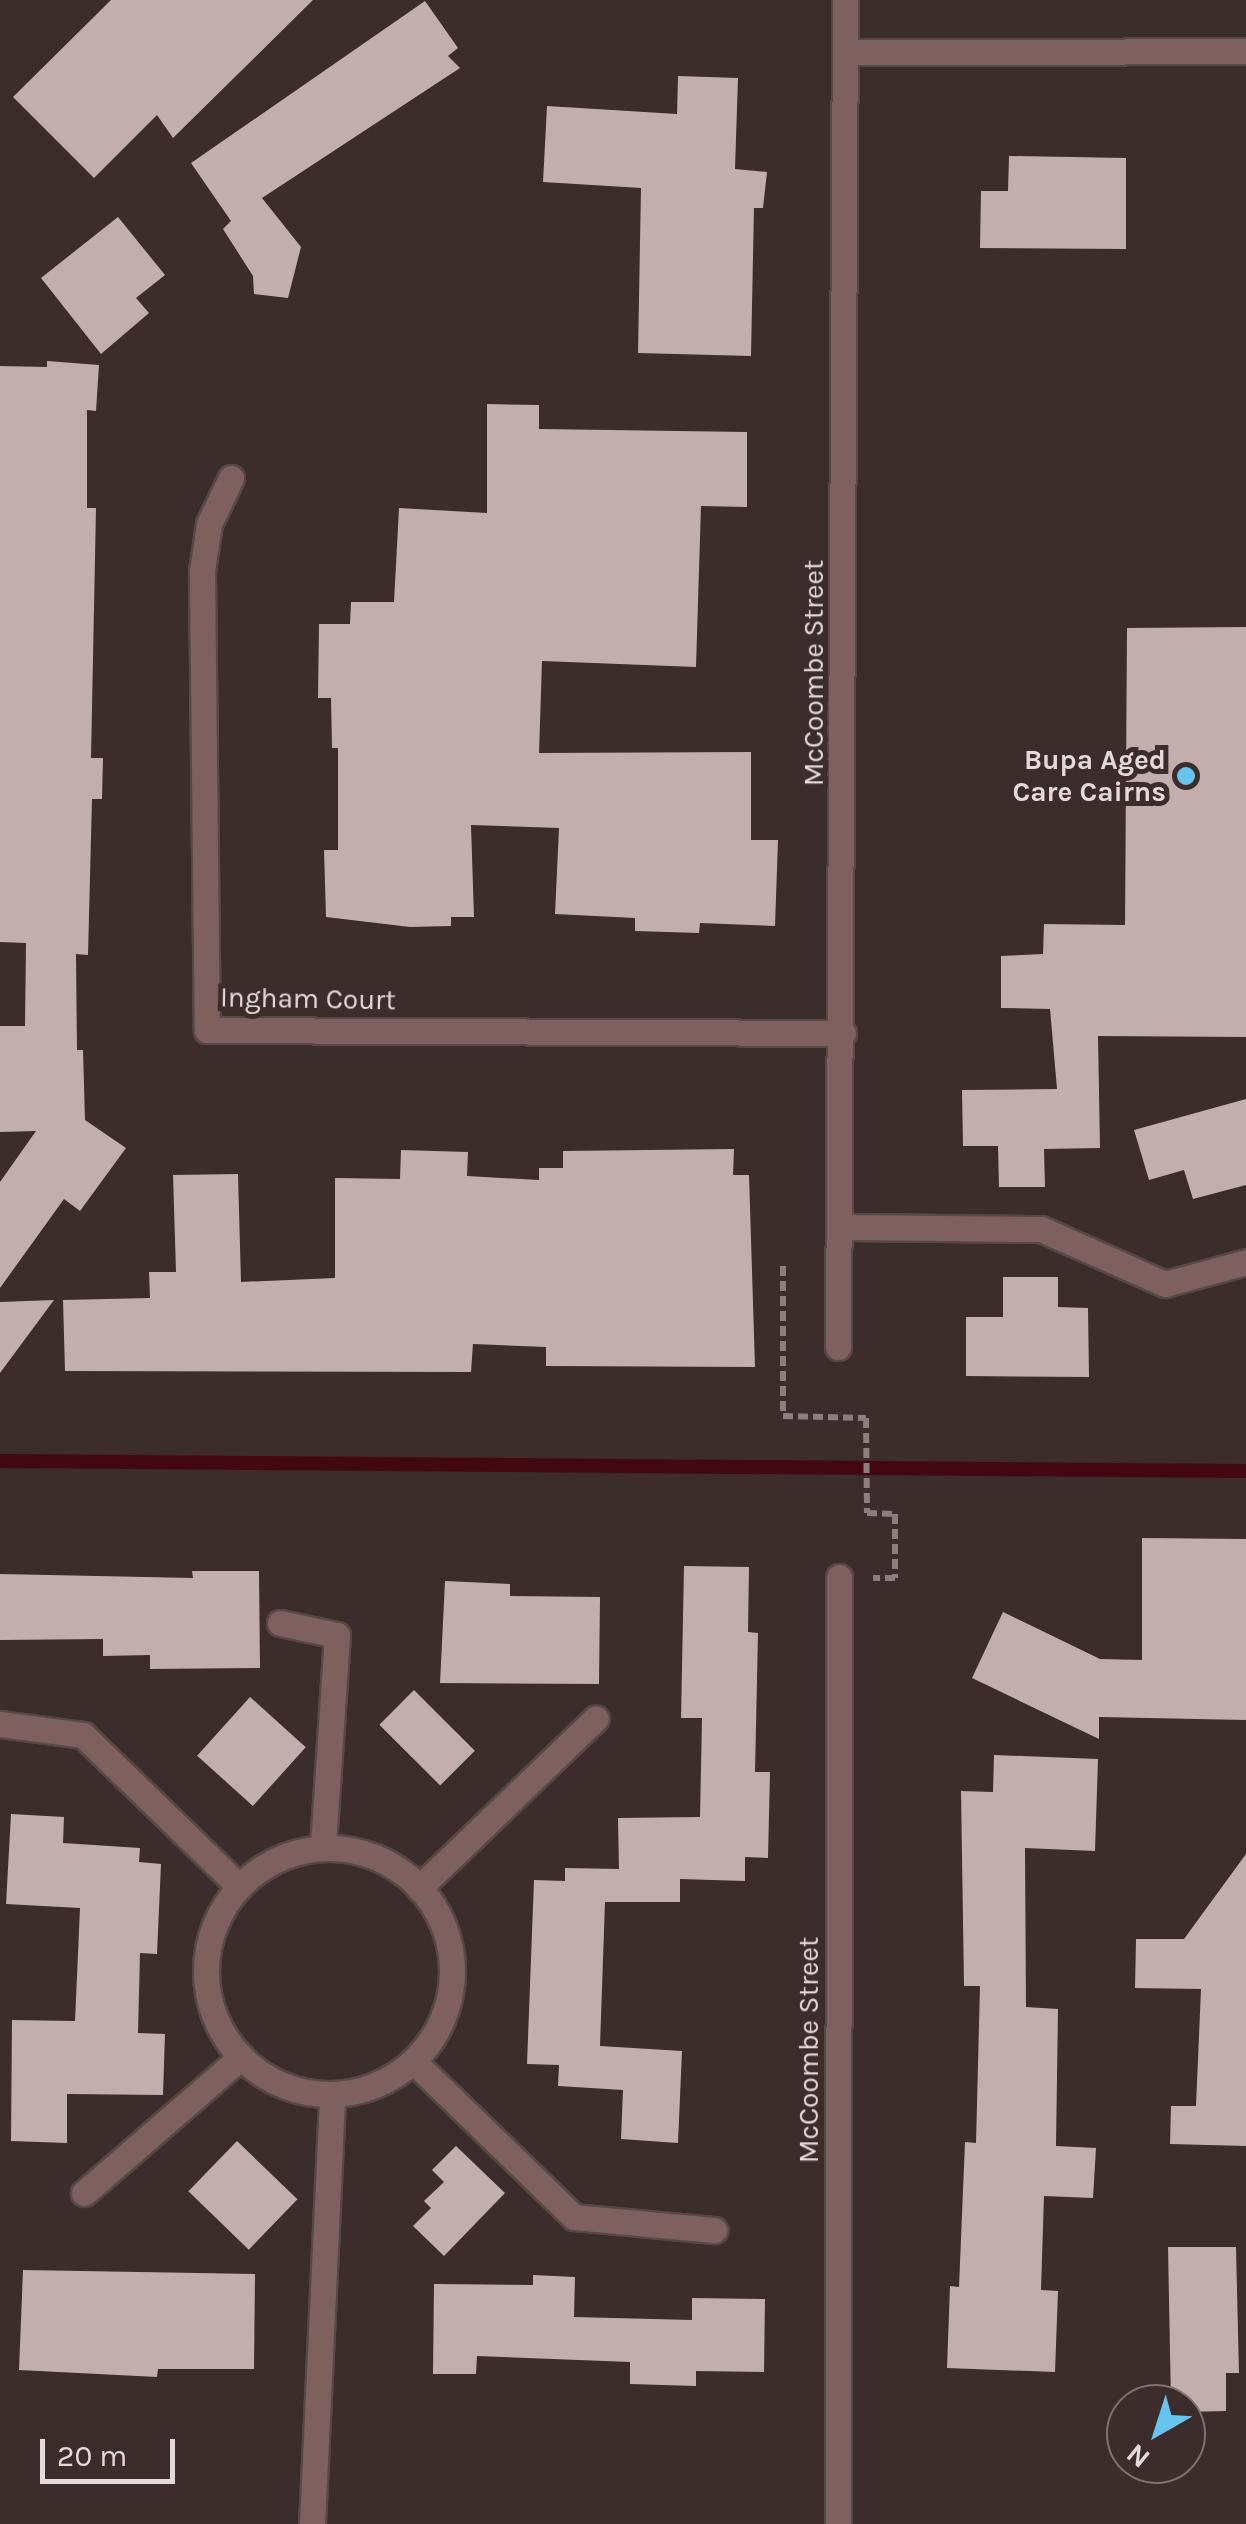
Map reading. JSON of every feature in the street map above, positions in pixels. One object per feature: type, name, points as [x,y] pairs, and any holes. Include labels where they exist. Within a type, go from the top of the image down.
[{"type":"street","name":"McCoombe Street","points":[[838,1347],[844,0]]},
{"type":"street","points":[[846,52],[1246,51]]},
{"type":"street","name":"Ingham Court","points":[[231,478],[209,524],[202,572],[208,1030],[842,1033]]},
{"type":"street","points":[[841,1227],[1041,1229],[1165,1284],[1246,1262]]},
{"type":"street","name":"McCoombe Street","points":[[838,2524],[839,1577]]},
{"type":"street","points":[[280,1623],[337,1635],[324,1848]]},
{"type":"street","points":[[419,1888],[596,1718]]},
{"type":"street","points":[[0,1724],[83,1735],[239,1886]]},
{"type":"street","points":[[324,1848],[376,1856],[419,1888],[438,1912],[452,1951],[452,1993],[437,2033],[414,2062],[374,2087],[332,2095],[293,2090],[242,2057],[210,2010],[204,1971],[210,1932],[239,1886],[292,1852],[324,1848]]},
{"type":"street","points":[[84,2193],[242,2057]]},
{"type":"street","points":[[414,2062],[574,2217],[714,2230]]},
{"type":"street","points":[[312,2524],[332,2095]]},
{"type":"path","points":[[782,1266],[782,1416],[866,1418],[867,1514],[895,1514],[895,1578]]},
{"type":"building","points":[[111,0],[313,0],[173,138],[157,115],[94,178],[13,97]]},
{"type":"building","points":[[425,1],[458,48],[448,56],[460,68],[262,198],[301,247],[288,298],[254,294],[253,276],[223,229],[231,221],[191,163]]},
{"type":"building","points":[[678,76],[738,78],[735,169],[767,172],[763,208],[754,208],[751,356],[638,353],[641,188],[543,182],[547,106],[677,114]]},
{"type":"building","points":[[1009,156],[1126,158],[1126,249],[980,248],[981,191],[1008,191]]},
{"type":"building","points":[[118,217],[165,275],[136,298],[149,313],[101,354],[41,278]]},
{"type":"building","points":[[47,361],[99,365],[96,411],[87,410],[87,508],[96,508],[91,758],[103,758],[102,799],[92,799],[88,955],[76,954],[77,1050],[83,1050],[85,1120],[126,1148],[80,1211],[64,1199],[0,1288],[0,1182],[36,1131],[0,1132],[0,1026],[25,1026],[26,943],[0,942],[0,366],[47,367]]},
{"type":"building","points":[[487,404],[539,405],[539,429],[747,432],[747,507],[701,506],[696,667],[542,661],[539,753],[751,752],[751,840],[778,840],[775,926],[700,923],[699,933],[635,931],[635,918],[555,914],[559,828],[471,825],[474,917],[451,917],[451,926],[410,927],[326,917],[324,850],[338,850],[338,748],[332,748],[331,698],[318,698],[319,624],[350,624],[351,602],[394,602],[399,508],[487,513]]},
{"type":"building","name":"Bupa Aged Care Cairns","points":[[1246,627],[1246,1037],[1098,1036],[1100,1148],[1044,1149],[1045,1187],[999,1187],[998,1146],[963,1146],[962,1090],[1057,1089],[1050,1009],[1001,1008],[1001,956],[1043,954],[1044,924],[1125,925],[1127,628]]},
{"type":"building","points":[[1246,1099],[1246,1185],[1193,1199],[1184,1170],[1149,1180],[1134,1130]]},
{"type":"building","points":[[734,1149],[733,1175],[749,1175],[755,1367],[546,1366],[546,1347],[473,1344],[471,1372],[65,1371],[63,1300],[150,1298],[149,1272],[176,1272],[173,1175],[238,1174],[241,1282],[335,1278],[335,1178],[400,1179],[401,1150],[468,1152],[467,1176],[539,1180],[539,1168],[563,1168],[563,1151]]},
{"type":"building","points":[[1003,1277],[1058,1277],[1058,1307],[1088,1308],[1089,1377],[966,1376],[966,1317],[1003,1317]]},
{"type":"building","points":[[54,1300],[0,1373],[0,1302]]},
{"type":"building","points":[[1142,1538],[1246,1539],[1246,1720],[1099,1717],[1099,1739],[972,1678],[1003,1612],[1100,1659],[1142,1660]]},
{"type":"building","points":[[684,1566],[749,1567],[748,1632],[758,1633],[755,1772],[770,1772],[768,1858],[745,1857],[745,1881],[680,1879],[680,1902],[605,1902],[600,2046],[682,2051],[678,2143],[621,2139],[623,2090],[558,2086],[559,2065],[527,2064],[534,1880],[565,1881],[565,1868],[619,1869],[618,1818],[700,1817],[702,1718],[681,1718]]},
{"type":"building","points":[[192,1571],[259,1571],[260,1668],[150,1669],[150,1655],[103,1656],[103,1639],[0,1640],[0,1574],[193,1578]]},
{"type":"building","points":[[445,1581],[510,1584],[510,1596],[600,1597],[599,1684],[440,1683]]},
{"type":"building","points":[[414,1690],[475,1751],[440,1785],[379,1725]]},
{"type":"building","points":[[250,1697],[306,1747],[253,1806],[197,1756]]},
{"type":"building","points":[[994,1755],[1098,1759],[1095,1851],[1025,1848],[1026,2007],[1058,2009],[1056,2146],[1096,2148],[1093,2198],[1044,2196],[1041,2290],[1058,2291],[1055,2372],[947,2368],[950,2286],[959,2287],[965,2142],[976,2143],[980,1986],[964,1986],[961,1791],[993,1792]]},
{"type":"building","points":[[11,1814],[64,1817],[63,1843],[140,1848],[139,1862],[161,1864],[157,1954],[140,1953],[138,2033],[165,2034],[163,2095],[67,2094],[67,2143],[11,2141],[12,2020],[75,2021],[80,1908],[6,1904]]},
{"type":"building","points":[[1246,1854],[1246,2146],[1170,2144],[1171,2106],[1196,2106],[1201,1989],[1135,1988],[1136,1939],[1184,1939]]},
{"type":"building","points":[[237,2141],[297,2199],[249,2250],[188,2191]]},
{"type":"building","points":[[456,2146],[505,2193],[444,2256],[413,2226],[431,2208],[424,2201],[444,2182],[432,2170]]},
{"type":"building","points":[[1168,2247],[1236,2247],[1239,2373],[1226,2373],[1226,2411],[1206,2412],[1206,2384],[1171,2384]]},
{"type":"building","points":[[23,2270],[255,2274],[254,2369],[158,2369],[157,2377],[19,2370]]},
{"type":"building","points":[[533,2275],[575,2277],[574,2317],[692,2320],[692,2298],[765,2299],[764,2372],[696,2371],[696,2386],[630,2384],[630,2362],[477,2356],[476,2374],[433,2374],[434,2284],[533,2285]]},
{"type":"waterway","points":[[0,1461],[1246,1471]]},
{"type":"place","name":"Bupa Aged Care Cairns","points":[[1186,776]]}]
